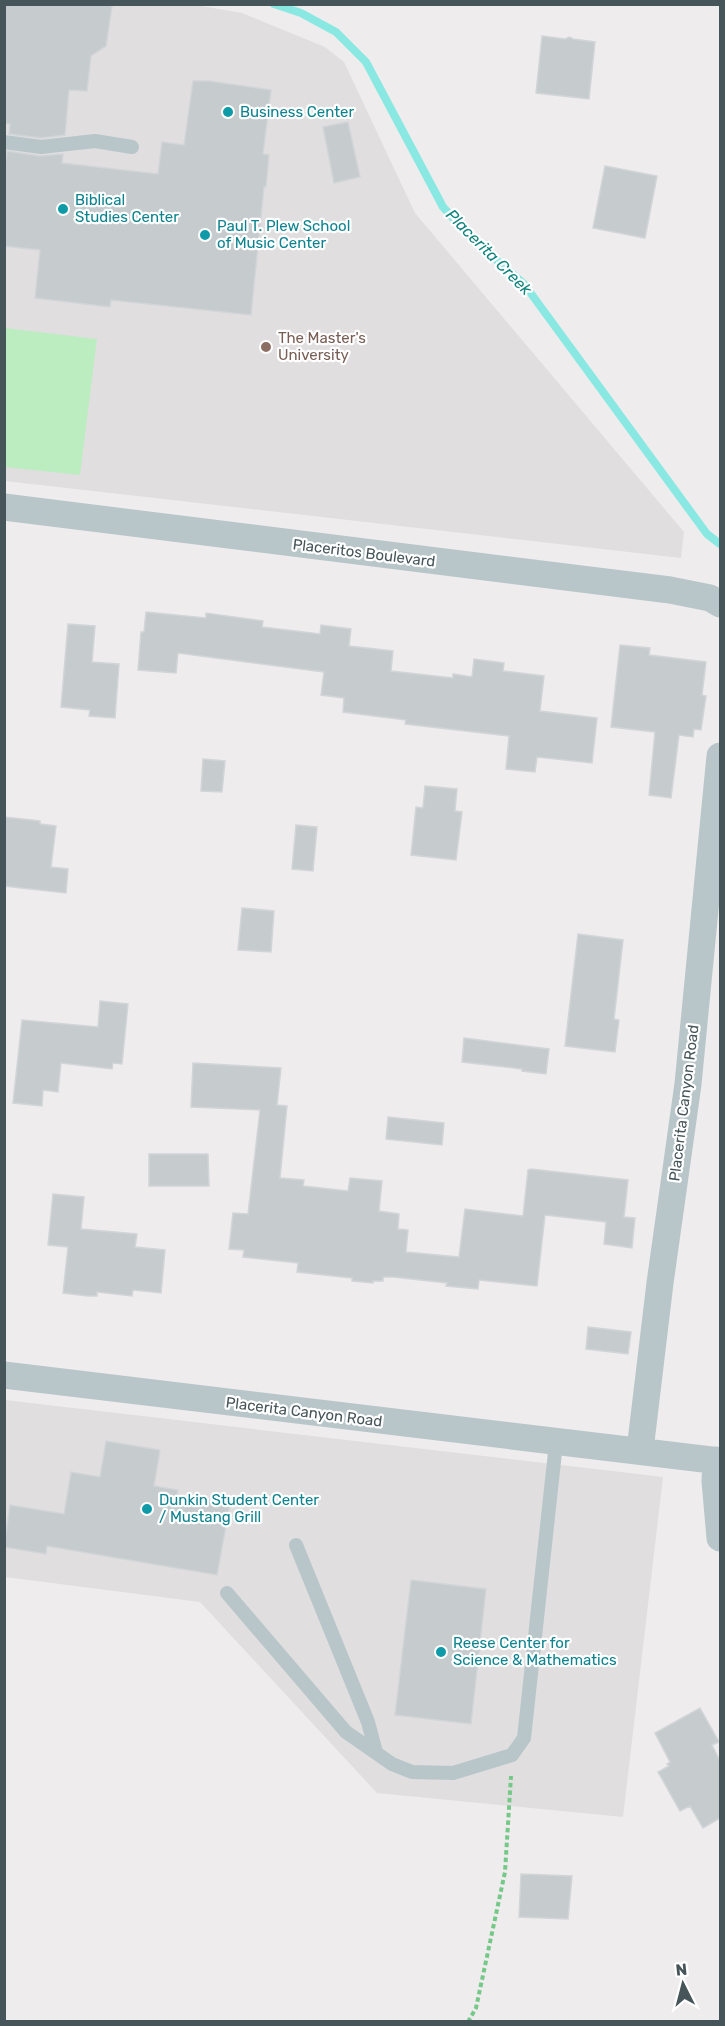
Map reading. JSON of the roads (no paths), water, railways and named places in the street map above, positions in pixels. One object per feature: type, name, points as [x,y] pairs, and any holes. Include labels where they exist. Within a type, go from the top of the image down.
[{"type":"street","name":"Placeritos Boulevard","points":[[4,507],[670,590],[710,598],[720,604]]},
{"type":"street","name":"Placerita Canyon Road","points":[[640,1450],[660,1283],[688,1084],[720,756]]},
{"type":"street","name":"Placerita Canyon Road","points":[[4,1375],[718,1461]]},
{"type":"street","points":[[718,1461],[715,1481],[720,1538]]},
{"type":"lane","points":[[4,142],[41,147],[95,141],[132,147]]},
{"type":"lane","points":[[228,1593],[346,1732],[392,1764],[412,1772],[453,1773],[512,1755],[524,1738],[556,1443]]},
{"type":"lane","points":[[296,1545],[368,1722],[376,1752]]},
{"type":"waterway","name":"Placerita Creek","points":[[274,4],[301,13],[336,32],[366,62],[443,207],[471,238],[524,284],[707,534],[720,544]]},
{"type":"place","name":"Business Center","points":[[228,112]]},
{"type":"place","name":"Biblical Studies Center","points":[[63,209]]},
{"type":"place","name":"Paul T. Plew School of Music Center","points":[[205,235]]},
{"type":"place","name":"The Master's University","points":[[266,347]]},
{"type":"place","name":"Dunkin Student Center / Mustang Grill","points":[[147,1509]]},
{"type":"place","name":"Reese Center for Science & Mathematics","points":[[441,1652]]}]
